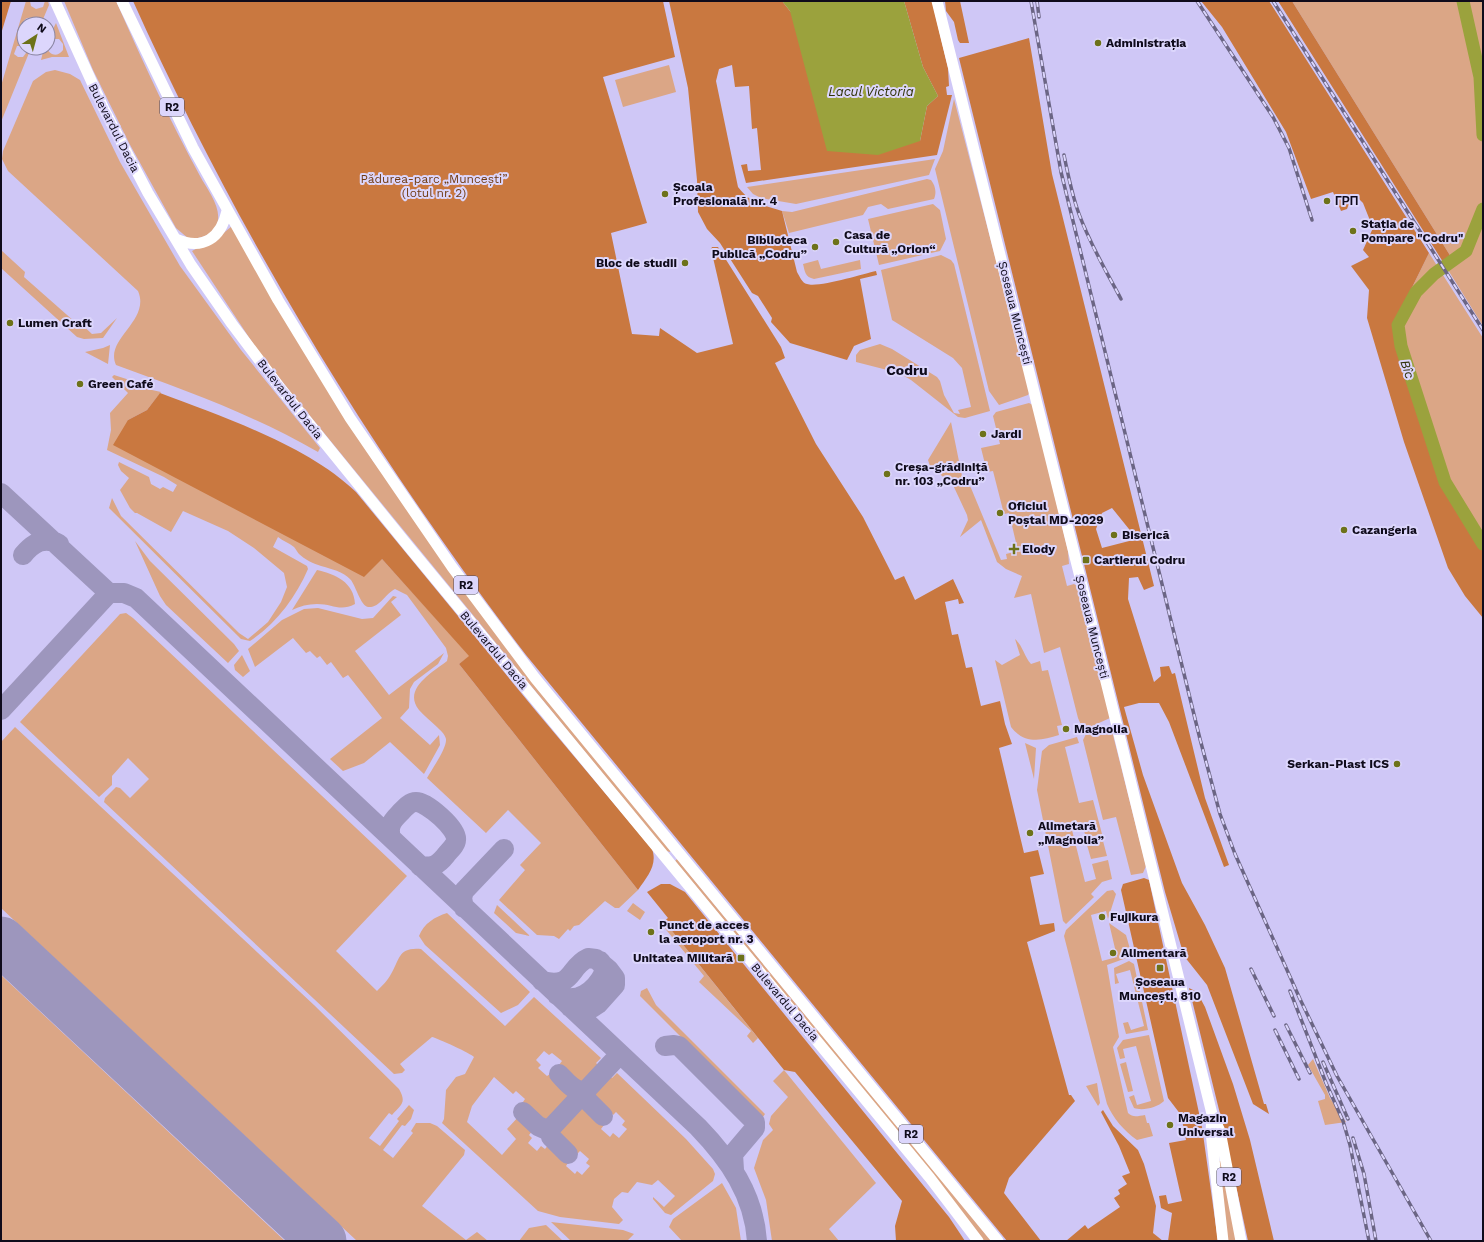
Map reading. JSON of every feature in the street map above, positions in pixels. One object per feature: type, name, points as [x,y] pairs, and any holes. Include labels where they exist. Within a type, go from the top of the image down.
[{"type":"main road","name":"Bulevardul Dacia","points":[[55,1],[104,110],[148,193],[191,265],[232,324],[281,389],[413,552],[925,1172],[978,1241]]},
{"type":"main road","name":"Bulevardul Dacia","points":[[122,1],[192,148],[278,300],[350,418],[452,567],[535,678],[998,1241]]},
{"type":"main road","name":"Șoseaua Muncești","points":[[937,1],[1212,1114],[1220,1131],[1241,1241]]},
{"type":"main road","points":[[176,240],[187,244],[206,242],[215,236],[221,228],[227,211]]},
{"type":"main road","points":[[668,860],[678,851]]},
{"type":"main road","name":"Șoseaua Muncești","points":[[1212,1114],[1211,1132],[1223,1241]]},
{"type":"shaded area","points":[[26,1],[30,1],[31,6],[36,9],[43,7],[45,1],[48,1],[49,5],[44,16],[22,16]]},
{"type":"shaded area","points":[[64,1],[116,1],[167,111],[215,203],[218,214],[217,225],[208,235],[189,239],[176,228],[129,143],[93,70]]},
{"type":"shaded area","points":[[1292,1],[1483,1],[1483,326],[1443,262],[1451,257]]},
{"type":"shaded area","points":[[56,23],[69,57],[52,57],[41,60],[42,56],[56,56],[63,50],[63,44],[59,39],[56,39]]},
{"type":"shaded area","points":[[16,35],[16,49],[14,54],[18,57],[28,56],[1,122],[1,86]]},
{"type":"shaded area","points":[[669,65],[676,92],[623,107],[615,80]]},
{"type":"shaded area","points":[[55,70],[70,74],[80,80],[120,162],[180,266],[241,350],[320,448],[318,452],[269,426],[219,404],[116,365],[114,356],[116,347],[134,321],[138,312],[140,302],[138,291],[8,171],[2,159],[3,151],[33,81],[46,72]]},
{"type":"shaded area","points":[[954,99],[1030,391],[1028,395],[999,405],[989,391],[935,169],[943,151]]},
{"type":"shaded area","points":[[935,159],[929,175],[796,204],[761,198],[753,194],[747,187]]},
{"type":"shaded area","points":[[927,179],[931,180],[934,186],[934,199],[888,209],[881,204],[868,207],[863,215],[789,233],[782,211],[792,212]]},
{"type":"shaded area","points":[[933,204],[940,210],[946,239],[940,251],[879,265],[868,219]]},
{"type":"shaded area","points":[[232,226],[373,461],[671,850],[670,852],[666,851],[256,348],[192,251],[220,236]]},
{"type":"shaded area","points":[[1,250],[25,272],[24,277],[75,322],[77,320],[92,334],[101,333],[117,318],[103,338],[84,339],[77,337],[1,268]]},
{"type":"shaded area","points":[[1429,253],[1483,338],[1483,550],[1440,480],[1396,341],[1394,324]]},
{"type":"shaded area","points":[[941,255],[951,260],[954,264],[990,411],[965,418],[958,417],[911,380],[899,373],[856,362],[856,355],[860,350],[880,344],[892,349],[937,377],[940,381],[944,395],[954,413],[960,414],[958,410],[971,407],[962,368],[953,358],[892,320],[881,270]]},
{"type":"shaded area","points":[[818,260],[821,269],[860,260],[861,269],[814,279],[807,275],[803,264]]},
{"type":"shaded area","points":[[110,345],[108,364],[85,352],[103,348]]},
{"type":"shaded area","points":[[114,375],[142,384],[143,388],[161,392],[147,410],[128,420],[382,559],[470,656],[459,664],[638,890],[619,908],[615,908],[605,901],[579,925],[574,926],[570,931],[568,929],[559,939],[554,936],[537,935],[499,900],[525,870],[520,865],[541,843],[508,810],[486,833],[427,778],[442,753],[446,739],[445,735],[419,710],[415,702],[414,695],[421,682],[447,661],[448,656],[446,648],[407,595],[395,589],[376,605],[372,607],[365,606],[353,583],[348,577],[337,571],[312,563],[299,554],[294,547],[278,537],[273,547],[307,566],[308,569],[298,590],[277,618],[250,641],[241,639],[109,508],[112,498],[121,516],[239,633],[248,639],[268,622],[281,602],[287,587],[284,573],[254,548],[228,531],[183,511],[171,532],[135,513],[130,508],[120,490],[129,478],[121,471],[118,465],[119,462],[149,477],[151,484],[160,489],[163,487],[173,492],[177,485],[164,477],[107,450],[111,430],[110,413],[128,393],[112,377]]},
{"type":"shaded area","points":[[1029,403],[1033,405],[1068,551],[1069,564],[1062,566],[1067,586],[1074,584],[1078,587],[1110,718],[1090,727],[1081,725],[1078,718],[1060,647],[1044,653],[1031,594],[1014,598],[1022,576],[1006,569],[997,562],[981,520],[960,537],[968,520],[967,515],[953,485],[930,466],[928,460],[951,422],[962,476],[971,488],[1001,560],[1007,559],[1006,554],[1018,551],[1009,513],[1004,514],[993,471],[987,472],[981,448],[1000,444],[993,416],[996,412]]},
{"type":"shaded area","points":[[135,541],[150,561],[234,644],[239,651],[228,663],[166,605],[160,596]]},
{"type":"shaded area","points":[[317,570],[342,580],[351,590],[354,596],[355,604],[341,608],[323,604],[310,604],[292,610]]},
{"type":"shaded area","points":[[393,596],[397,597],[391,602],[401,615],[355,651],[389,695],[444,653],[438,664],[414,682],[410,689],[409,708],[400,718],[430,745],[439,735],[440,745],[424,774],[390,742],[364,763],[343,771],[330,759],[382,718],[348,675],[343,678],[331,662],[327,665],[320,656],[317,658],[310,651],[306,653],[293,638],[255,667],[248,649],[282,620],[304,609],[318,608],[362,619],[373,618]]},
{"type":"shaded area","points":[[126,613],[407,876],[336,951],[377,991],[388,978],[398,959],[404,952],[413,949],[421,949],[505,1026],[534,997],[601,1058],[596,1063],[599,1066],[595,1071],[596,1072],[587,1083],[585,1081],[581,1086],[578,1083],[576,1084],[562,1071],[563,1069],[559,1065],[562,1061],[552,1053],[549,1055],[544,1051],[536,1060],[541,1065],[538,1068],[547,1076],[550,1074],[555,1078],[556,1077],[571,1090],[569,1092],[572,1095],[568,1099],[569,1101],[552,1121],[549,1119],[545,1123],[542,1121],[541,1122],[526,1109],[527,1107],[523,1102],[525,1099],[516,1091],[513,1094],[494,1077],[472,1106],[467,1122],[502,1155],[516,1139],[507,1129],[520,1115],[535,1128],[529,1135],[532,1138],[528,1143],[537,1151],[541,1146],[545,1149],[550,1143],[565,1156],[563,1159],[568,1163],[566,1166],[575,1174],[577,1171],[582,1175],[590,1166],[586,1163],[589,1159],[580,1151],[577,1154],[572,1149],[571,1150],[556,1137],[557,1135],[554,1133],[575,1106],[577,1108],[582,1103],[601,1118],[599,1120],[604,1125],[601,1129],[610,1137],[613,1133],[619,1138],[627,1129],[622,1125],[625,1121],[616,1112],[613,1115],[609,1111],[607,1113],[592,1099],[593,1097],[590,1094],[602,1078],[604,1080],[609,1075],[612,1078],[617,1073],[686,1139],[713,1169],[715,1174],[713,1181],[671,1215],[665,1213],[653,1197],[664,1207],[675,1196],[658,1180],[652,1185],[637,1182],[628,1193],[622,1192],[614,1199],[612,1207],[623,1220],[619,1224],[560,1217],[538,1211],[442,1123],[444,1119],[446,1090],[456,1077],[465,1074],[474,1057],[454,1046],[432,1037],[400,1064],[405,1070],[402,1073],[394,1074],[104,802],[105,798],[116,787],[120,788],[130,798],[149,779],[128,758],[112,776],[112,785],[99,797],[20,722],[120,614]]},
{"type":"shaded area","points":[[1015,639],[1031,664],[1040,661],[1042,671],[1048,670],[1062,725],[1057,726],[1059,735],[1039,740],[1027,739],[1011,727],[995,660],[1002,665],[1020,655]]},
{"type":"shaded area","points":[[242,655],[250,671],[243,677],[235,670],[234,665]]},
{"type":"shaded area","points":[[15,727],[314,1005],[399,1089],[403,1098],[402,1104],[392,1115],[389,1113],[369,1138],[380,1146],[399,1121],[397,1119],[409,1105],[414,1110],[411,1119],[405,1126],[402,1125],[383,1150],[393,1158],[413,1133],[411,1131],[416,1123],[430,1123],[437,1126],[465,1150],[464,1155],[422,1206],[466,1240],[477,1232],[488,1241],[357,1241],[1,908],[1,742]]},
{"type":"shaded area","points":[[1111,727],[1146,866],[1143,873],[1131,875],[1116,817],[1103,820],[1083,740],[1086,734]]},
{"type":"shaded area","points":[[1077,737],[1079,743],[1065,747],[1079,803],[1093,800],[1102,834],[1086,838],[1082,823],[1071,826],[1085,882],[1096,879],[1092,864],[1108,860],[1112,879],[1102,882],[1091,894],[1094,897],[1066,924],[1063,921],[1037,790],[1042,751],[1049,745]]},
{"type":"shaded area","points":[[1025,743],[1036,748],[1034,779]]},
{"type":"shaded area","points":[[1103,841],[1107,856],[1091,859],[1087,845]]},
{"type":"shaded area","points":[[677,859],[992,1241],[984,1241],[937,1180],[675,861]]},
{"type":"shaded area","points":[[1113,890],[1116,894],[1108,919],[1106,911],[1091,915],[1102,961],[1117,957],[1109,923],[1126,935],[1132,956],[1107,965],[1119,1037],[1113,1047],[1128,1113],[1134,1116],[1145,1115],[1153,1136],[1137,1140],[1119,1124],[1107,1104],[1064,936],[1066,930],[1107,891]]},
{"type":"shaded area","points":[[633,903],[645,912],[640,920],[627,911]]},
{"type":"shaded area","points":[[497,905],[530,936],[516,933],[494,913]]},
{"type":"shaded area","points":[[447,913],[530,992],[518,1005],[501,1013],[425,945],[419,936],[421,931],[427,924],[438,916]]},
{"type":"shaded area","points":[[664,921],[758,1038],[753,1043],[747,1036],[751,1031],[699,982],[704,976],[663,926],[661,927],[659,925]]},
{"type":"shaded area","points":[[1129,961],[1134,964],[1148,1030],[1126,1034],[1123,1023],[1128,1022],[1131,1030],[1144,1026],[1130,970],[1116,974],[1119,983],[1115,984],[1114,968]]},
{"type":"shaded area","points":[[1,975],[285,1241],[1,1241]]},
{"type":"shaded area","points":[[647,988],[656,1005],[765,1114],[763,1117],[760,1116],[640,996],[641,991]]},
{"type":"shaded area","points":[[1149,1035],[1164,1101],[1154,1107],[1137,1109],[1134,1108],[1129,1097],[1134,1095],[1137,1105],[1151,1101],[1136,1046],[1123,1049],[1125,1058],[1120,1059],[1117,1048],[1123,1040]]},
{"type":"shaded area","points":[[1313,1059],[1330,1098],[1346,1122],[1325,1125],[1318,1101],[1325,1099],[1325,1095],[1308,1065]]},
{"type":"shaded area","points":[[1126,1062],[1133,1091],[1128,1092],[1120,1064]]},
{"type":"shaded area","points":[[784,1070],[876,1183],[829,1229],[839,1241],[772,1241],[766,1200],[754,1168],[763,1140],[773,1130],[769,1124],[771,1116],[788,1097],[773,1081]]},
{"type":"shaded area","points":[[1097,1083],[1100,1103],[1098,1106],[1086,1086]]},
{"type":"shaded area","points":[[1219,1161],[1221,1161],[1238,1241],[1227,1241]]},
{"type":"shaded area","points":[[722,1183],[736,1208],[741,1241],[682,1241],[669,1227],[673,1219]]},
{"type":"shaded area","points":[[551,1222],[623,1230],[634,1234],[627,1241],[571,1241]]},
{"type":"shaded area","points":[[546,1225],[563,1241],[519,1241],[529,1228]]},
{"type":"green space","points":[[1,1],[11,1],[1,34]]},
{"type":"green space","name":"Pădurea-parc „Muncești” (lotul nr. 2)","points":[[133,1],[663,1],[675,57],[603,77],[647,223],[611,233],[632,334],[659,336],[660,328],[697,353],[733,344],[711,249],[712,247],[718,247],[781,347],[785,358],[775,363],[816,444],[863,517],[895,580],[904,576],[915,600],[953,579],[964,603],[959,604],[958,599],[945,602],[952,635],[958,634],[966,668],[972,667],[981,706],[1000,701],[1005,724],[1012,744],[999,748],[1024,853],[1038,850],[1044,874],[1030,877],[1040,925],[1054,923],[1055,931],[1027,942],[1069,1095],[1071,1095],[1075,1101],[1009,1178],[1004,1193],[1041,1241],[1007,1241],[526,655],[469,578],[414,500],[361,420],[263,257],[217,173],[174,88]]},
{"type":"green space","points":[[669,1],[782,1],[790,11],[920,141],[927,106],[938,96],[923,67],[904,1],[932,1],[948,68],[949,86],[946,87],[947,95],[952,95],[937,155],[746,183],[741,165],[747,164],[748,171],[761,170],[757,128],[752,129],[749,86],[735,87],[732,65],[719,69],[716,81],[738,187],[743,193],[753,200],[782,211],[797,272],[802,281],[813,285],[821,284],[876,271],[877,275],[860,279],[871,339],[854,346],[847,360],[790,343],[771,322],[772,318],[758,296],[752,293],[720,243],[707,229],[698,212],[697,180],[688,88]]},
{"type":"green space","points":[[945,1],[960,1],[969,43],[960,43],[958,40],[954,22],[946,11]]},
{"type":"green space","points":[[1201,1],[1269,1],[1429,253],[1394,324],[1396,341],[1440,480],[1483,550],[1483,618],[1465,596],[1448,568],[1404,442],[1367,318],[1369,290],[1351,266],[1369,257],[1363,250],[1373,228],[1363,203],[1359,199],[1351,199],[1347,209],[1341,211],[1333,192],[1311,199],[1286,132],[1222,27]]},
{"type":"green space","points":[[1278,1],[1292,1],[1451,257],[1443,262]]},
{"type":"green space","points":[[1029,38],[1052,174],[1154,586],[1144,590],[1138,577],[1129,578],[1128,599],[1154,682],[1161,676],[1160,667],[1169,666],[1172,674],[1175,673],[1205,798],[1229,865],[1224,867],[1169,722],[1159,703],[1139,703],[1124,707],[1143,775],[1182,883],[1205,925],[1225,968],[1264,1104],[1266,1104],[1269,1114],[1253,1104],[1207,985],[1184,956],[1165,892],[959,58]],"holes":[[[1112,508],[1137,539],[1102,548],[1096,529],[1102,513]]]},
{"type":"green space","points":[[160,393],[237,422],[289,446],[314,460],[336,475],[356,492],[536,711],[652,849],[654,860],[653,866],[638,890],[459,664],[469,656],[382,559],[364,577],[113,445],[128,420],[147,410]]},
{"type":"green space","points":[[1144,878],[1149,880],[1202,1127],[1218,1241],[1168,1241],[1172,1213],[1161,1208],[1159,1196],[1166,1195],[1168,1204],[1182,1201],[1169,1143],[1186,1140],[1181,1115],[1168,1098],[1121,890],[1123,884]]},
{"type":"green space","points":[[661,884],[670,884],[685,892],[949,1217],[965,1241],[896,1241],[895,1226],[902,1201],[795,1072],[784,1070],[664,921],[668,918],[647,892]]},
{"type":"green space","points":[[1189,988],[1197,992],[1205,1007],[1233,1084],[1250,1140],[1274,1241],[1248,1241],[1223,1126]]},
{"type":"green space","points":[[1103,1110],[1113,1126],[1138,1150],[1144,1164],[1156,1206],[1153,1233],[1163,1241],[1066,1241],[1085,1225],[1088,1229],[1120,1207],[1114,1198],[1120,1194],[1118,1190],[1127,1184],[1122,1176],[1130,1173],[1119,1146],[1101,1112]]},
{"type":"water","name":"Lacul Victoria","points":[[782,1],[904,1],[923,67],[938,96],[927,106],[920,141],[878,155],[827,151],[790,11]]},
{"type":"waterway","name":"Bîc","points":[[1463,1],[1480,77],[1483,135]]},
{"type":"waterway","name":"Bîc","points":[[1483,209],[1466,251],[1434,274],[1416,292],[1398,325],[1401,346],[1445,482],[1483,544]]},
{"type":"taxiway","points":[[1,493],[109,593],[1,710]]},
{"type":"taxiway","points":[[23,555],[39,542],[48,541],[59,544]]},
{"type":"taxiway","points":[[109,593],[124,593],[136,598],[698,1127],[720,1152],[738,1179],[751,1208],[757,1241]]},
{"type":"taxiway","points":[[391,838],[390,828],[392,822],[411,803],[421,803],[441,817],[452,829],[455,835],[455,844],[435,865],[428,867],[420,866]]},
{"type":"taxiway","points":[[464,908],[462,898],[464,891],[504,849]]},
{"type":"taxiway","points":[[542,981],[552,983],[565,980],[582,962],[588,958],[596,959],[609,970],[615,978],[615,985],[598,1004],[592,1008],[580,1010],[570,1007]]},
{"type":"taxiway","points":[[557,995],[564,998],[572,998],[578,997],[590,991],[604,973],[603,965],[600,961]]},
{"type":"taxiway","points":[[665,1046],[679,1046],[755,1122],[755,1128],[733,1154],[734,1170]]},
{"type":"taxiway","points":[[568,1154],[551,1137],[550,1129],[620,1054]]},
{"type":"taxiway","points":[[559,1074],[574,1089],[582,1091],[586,1090]]},
{"type":"taxiway","points":[[585,1091],[587,1100],[603,1116]]},
{"type":"taxiway","points":[[523,1112],[538,1126],[547,1130],[550,1129]]},
{"type":"runway","points":[[1,941],[322,1241]]},
{"type":"railway","points":[[1031,1],[1061,172],[1200,739],[1220,814],[1235,854],[1300,999],[1337,1076],[1431,1241]]},
{"type":"railway","points":[[1037,1],[1039,17]]},
{"type":"railway","points":[[1197,1],[1273,117],[1289,148],[1312,220]]},
{"type":"railway","points":[[1273,1],[1483,330]]},
{"type":"railway","points":[[1064,155],[1072,192],[1083,225],[1098,257],[1121,299]]},
{"type":"railway","points":[[1251,969],[1274,1016]]},
{"type":"railway","points":[[1290,991],[1326,1083],[1343,1121],[1350,1145],[1369,1241]]},
{"type":"railway","points":[[1286,1025],[1310,1073]]},
{"type":"railway","points":[[1275,1030],[1299,1079]]},
{"type":"railway","points":[[1323,1062],[1348,1119]]},
{"type":"railway","points":[[1353,1138],[1364,1174],[1376,1241]]},
{"type":"place","name":"Administrația","points":[[1098,43]]},
{"type":"place","name":"Școala Profesională nr. 4","points":[[665,194]]},
{"type":"place","name":"ГРП","points":[[1327,201]]},
{"type":"place","name":"Stația de Pompare \"Codru\"","points":[[1353,231]]},
{"type":"place","name":"Casa de Cultură „Orion“","points":[[836,242]]},
{"type":"place","name":"Biblioteca Publică „Codru”","points":[[815,247]]},
{"type":"place","name":"Bloc de studii","points":[[685,263]]},
{"type":"place","name":"Lumen Craft","points":[[10,323]]},
{"type":"place","name":"Green Café","points":[[80,384]]},
{"type":"place","name":"Jardi","points":[[983,434]]},
{"type":"place","name":"Creșa-grădiniță nr. 103 „Codru”","points":[[887,474]]},
{"type":"place","name":"Oficiul Poștal MD-2029","points":[[1000,513]]},
{"type":"place","name":"Cazangeria","points":[[1344,530]]},
{"type":"place","name":"Biserică","points":[[1114,535]]},
{"type":"place","name":"Elody","points":[[1014,549]]},
{"type":"place","name":"Cartierul Codru","points":[[1086,560]]},
{"type":"place","name":"Magnolia","points":[[1066,729]]},
{"type":"place","name":"Serkan-Plast ICS","points":[[1397,764]]},
{"type":"place","name":"Alimetară „Magnolia”","points":[[1030,833]]},
{"type":"place","name":"Fujikura","points":[[1102,917]]},
{"type":"place","name":"Punct de acces la aeroport nr. 3","points":[[651,932]]},
{"type":"place","name":"Alimentară","points":[[1113,953]]},
{"type":"place","name":"Unitatea Militară","points":[[741,958]]},
{"type":"place","name":"Șoseaua Muncești, 810","points":[[1160,968]]},
{"type":"place","name":"Magazin Universal","points":[[1170,1125]]},
{"type":"district","name":"Codru","points":[[907,370]]}]
